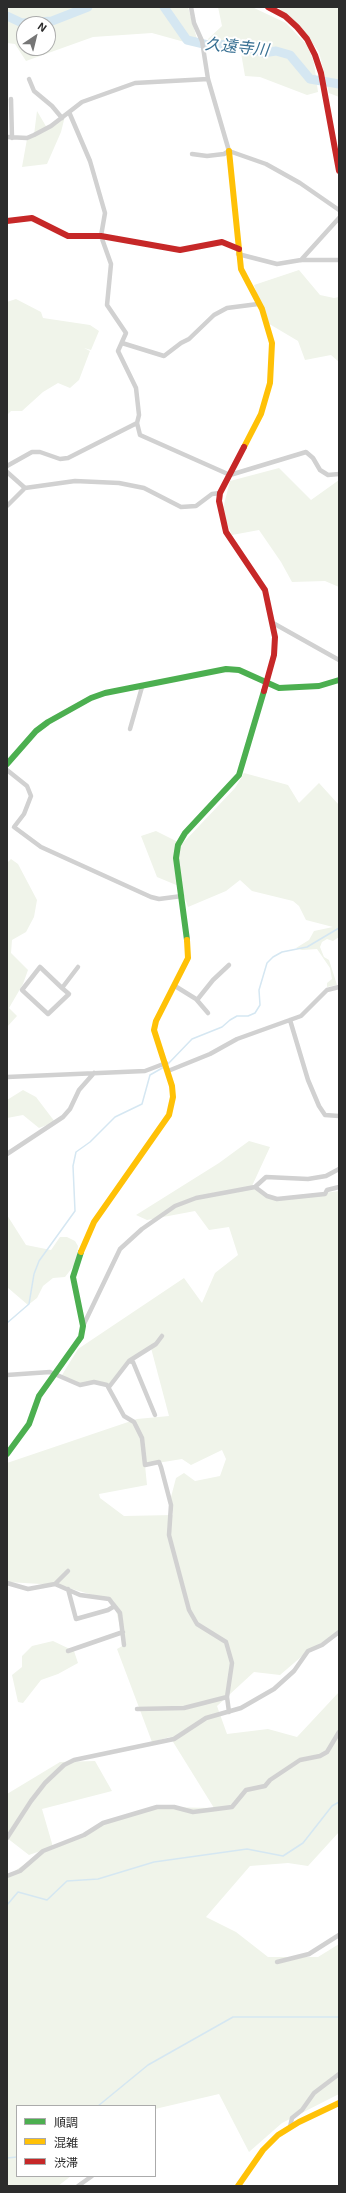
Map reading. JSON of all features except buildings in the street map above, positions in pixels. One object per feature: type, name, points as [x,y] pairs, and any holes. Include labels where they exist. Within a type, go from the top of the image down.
[{"type":"street","points":[[83,1326],[73,1286],[75,1268],[94,1222],[169,1115],[173,1097],[166,1063],[154,1030],[156,1021],[188,958],[188,931],[176,858],[178,845],[185,834],[239,775],[264,682],[274,655],[275,637],[268,600],[260,580],[237,551],[226,532],[220,511],[220,493],[261,414],[270,383],[272,343],[268,326],[241,269],[238,252],[229,151],[208,80],[203,44],[194,24],[191,7]]},
{"type":"street","points":[[268,7],[285,16],[307,39],[321,73],[339,171]]},
{"type":"street","points":[[29,79],[34,91],[52,106],[62,118]]},
{"type":"street","points":[[11,99],[10,138],[34,135],[62,118],[82,102],[135,83],[208,80]]},
{"type":"street","points":[[70,112],[82,139],[105,213],[101,236],[111,264],[107,305],[126,333],[118,351],[136,388],[139,415],[137,423],[140,435],[230,475],[306,452],[313,458],[320,470],[328,475],[339,474]]},
{"type":"street","points":[[192,154],[208,156],[224,154],[229,151],[266,164],[300,183],[339,210]]},
{"type":"street","points":[[7,221],[32,218],[68,236],[101,236],[180,250],[222,242],[238,252],[277,264],[301,260],[339,260]]},
{"type":"street","points":[[301,260],[339,218]]},
{"type":"street","points":[[122,343],[164,356],[181,343],[190,339],[214,315],[227,308],[258,304]]},
{"type":"street","points":[[7,466],[32,452],[40,452],[60,459],[68,458],[137,423]]},
{"type":"street","points":[[7,472],[24,488]]},
{"type":"street","points":[[7,506],[24,488],[75,481],[119,484],[144,488],[175,505],[190,507],[201,504],[212,494],[220,493]]},
{"type":"street","points":[[273,623],[339,660]]},
{"type":"street","points":[[7,764],[36,731],[53,719],[105,693],[142,687],[226,669],[239,670],[279,688],[319,686],[339,680]]},
{"type":"street","points":[[130,729],[142,687]]},
{"type":"street","points":[[7,770],[27,786],[31,796],[24,814],[14,827],[41,847],[151,897],[159,899],[182,896]]},
{"type":"street","points":[[197,1000],[212,980],[229,965]]},
{"type":"street","points":[[40,966],[62,988],[69,994],[48,1014],[22,990],[40,966]]},
{"type":"street","points":[[62,988],[78,967]]},
{"type":"street","points":[[175,986],[197,1000],[208,1013]]},
{"type":"street","points":[[168,1071],[210,1054],[237,1039],[301,1016],[327,990],[339,987]]},
{"type":"street","points":[[290,1020],[308,1080],[319,1106],[325,1115],[339,1116]]},
{"type":"street","points":[[7,1077],[145,1072],[166,1063]]},
{"type":"street","points":[[7,1154],[70,1110],[79,1090],[94,1073]]},
{"type":"street","points":[[7,1454],[29,1424],[39,1396],[77,1345],[83,1326],[120,1249],[142,1229],[175,1206],[196,1198],[256,1187],[266,1177],[308,1179],[326,1176],[339,1169]]},
{"type":"street","points":[[256,1187],[267,1196],[277,1200],[325,1194],[328,1190],[339,1187]]},
{"type":"street","points":[[109,1387],[130,1361],[156,1344],[162,1336]]},
{"type":"street","points":[[130,1361],[133,1362],[155,1415]]},
{"type":"street","points":[[7,1375],[50,1372],[80,1385],[102,1382],[109,1387],[124,1416],[134,1422],[142,1438],[145,1465],[159,1462],[161,1467],[171,1505],[169,1535],[189,1610],[197,1624],[226,1642],[232,1663],[227,1698],[229,1712]]},
{"type":"street","points":[[55,1584],[68,1571]]},
{"type":"street","points":[[7,1583],[28,1589],[55,1584],[80,1595],[109,1599],[113,1607],[120,1613],[124,1645]]},
{"type":"street","points":[[68,1589],[76,1619],[108,1610],[113,1607]]},
{"type":"street","points":[[68,1651],[123,1632]]},
{"type":"street","points":[[7,1838],[45,1783],[64,1765],[74,1760],[174,1738],[206,1718],[242,1708],[274,1689],[294,1671],[308,1651],[322,1645],[339,1632]]},
{"type":"street","points":[[137,1709],[184,1708],[227,1698]]},
{"type":"street","points":[[7,1876],[20,1871],[43,1851],[84,1835],[104,1822],[157,1807],[174,1807],[193,1812],[232,1807],[246,1790],[265,1786],[270,1780],[300,1760],[320,1756],[327,1752],[339,1732]]},
{"type":"street","points":[[277,1962],[309,1954],[339,1935]]},
{"type":"street","points":[[290,2127],[292,2118],[302,2110],[314,2093],[339,2074]]},
{"type":"street","points":[[238,2186],[270,2142],[290,2127],[339,2103]]},
{"type":"street","points":[[78,2186],[91,2177]]},
{"type":"shaded area","points":[[7,7],[188,7],[199,46],[152,33],[93,37],[56,50],[56,16],[16,16],[16,46],[15,44],[7,43]]},
{"type":"shaded area","points":[[218,7],[252,7],[286,23],[308,46],[314,63],[318,92],[307,95],[260,77],[245,76],[240,47],[212,49],[208,39],[222,26]]},
{"type":"shaded area","points":[[277,7],[339,7],[339,97],[329,93],[319,52],[300,26]]},
{"type":"shaded area","points":[[23,56],[40,56],[26,61]]},
{"type":"shaded area","points":[[37,111],[47,128],[65,116],[61,132],[47,164],[22,167],[27,139],[34,135]]},
{"type":"shaded area","points":[[299,270],[320,295],[334,298],[339,297],[339,362],[331,355],[305,360],[298,341],[266,322],[254,285]]},
{"type":"shaded area","points":[[16,299],[41,312],[43,318],[90,325],[99,331],[91,350],[84,348],[90,351],[79,380],[70,388],[58,383],[43,392],[22,411],[11,411],[7,415],[7,302]]},
{"type":"shaded area","points":[[279,468],[311,500],[339,480],[339,587],[325,581],[292,582],[281,562],[259,530],[232,535],[222,512],[230,481]]},
{"type":"shaded area","points":[[244,773],[288,785],[299,803],[319,783],[339,805],[339,937],[333,941],[327,939],[322,942],[320,947],[324,957],[329,960],[337,985],[327,987],[327,983],[332,979],[330,968],[317,949],[302,950],[296,948],[309,940],[314,931],[333,927],[306,920],[299,906],[293,901],[252,891],[240,880],[226,891],[188,907],[181,887],[157,877],[141,836],[156,831],[182,844],[235,788]]},
{"type":"shaded area","points":[[11,859],[18,864],[37,900],[34,917],[26,932],[12,940],[11,953],[28,970],[23,984],[9,1008],[17,1016],[7,1027],[7,863]]},
{"type":"shaded area","points":[[23,1090],[36,1097],[55,1122],[39,1128],[23,1115],[7,1118],[7,1100]]},
{"type":"shaded area","points":[[249,1141],[270,1147],[252,1186],[277,1199],[339,1191],[339,1632],[308,1651],[280,1675],[254,1672],[217,1706],[227,1734],[268,1729],[297,1737],[339,1692],[339,1832],[308,1866],[288,1863],[250,1866],[206,1917],[236,1932],[268,1957],[318,1957],[339,1944],[339,2094],[282,2123],[249,2152],[219,2094],[156,2109],[156,2105],[16,2105],[16,2177],[70,2177],[58,2186],[11,2186],[7,2185],[7,1876],[49,1848],[29,1855],[7,1838],[7,1794],[60,1762],[95,1761],[112,1791],[42,1809],[53,1847],[106,1823],[157,1807],[214,1808],[170,1737],[152,1742],[117,1649],[124,1645],[114,1601],[58,1585],[7,1582],[7,1463],[137,1419],[169,1416],[151,1348],[131,1360],[109,1386],[95,1382],[80,1385],[62,1375],[78,1349],[184,1278],[202,1303],[215,1273],[238,1255],[229,1227],[209,1230],[195,1211],[147,1220],[136,1215],[219,1163]],"holes":[[[222,1450],[226,1459],[220,1476],[195,1481],[184,1473],[176,1478],[171,1497],[173,1515],[124,1516],[100,1498],[99,1494],[147,1485],[145,1465],[182,1459],[191,1465]]]},
{"type":"shaded area","points":[[7,1215],[26,1245],[51,1250],[60,1237],[67,1237],[75,1241],[78,1246],[76,1263],[65,1277],[53,1278],[43,1286],[37,1298],[28,1305],[7,1287]]},
{"type":"shaded area","points":[[53,1641],[74,1651],[78,1663],[58,1674],[41,1680],[23,1703],[18,1702],[12,1675],[22,1667],[22,1656],[32,1646]]},
{"type":"waterway","name":"久遠寺川","points":[[7,16],[22,23],[52,21],[88,7]]},
{"type":"waterway","name":"久遠寺川","points":[[164,7],[187,40],[208,45],[239,44],[263,53],[276,51],[290,55],[310,79],[339,84]]},
{"type":"waterway","points":[[167,1065],[192,1039],[222,1027],[237,1016],[248,1016],[255,1013],[260,1005],[259,990],[267,963],[273,957],[282,952],[307,947],[339,928]]},
{"type":"waterway","points":[[7,1323],[29,1304],[34,1274],[39,1261],[75,1211],[73,1166],[76,1152],[90,1142],[115,1117],[142,1104],[150,1075],[164,1067]]},
{"type":"waterway","points":[[7,1905],[18,1892],[47,1900],[67,1881],[98,1879],[154,1862],[247,1849],[283,1856],[303,1843],[332,1806],[339,1802]]},
{"type":"waterway","points":[[99,2105],[148,2065],[233,2017],[339,2017]]},
{"type":"waterway","points":[[7,2158],[16,2157]]},
{"type":"traffic: fast","points":[[7,764],[36,731],[48,722],[91,698],[105,693],[226,669],[239,670],[279,688],[319,686],[339,680]]},
{"type":"traffic: fast","points":[[187,940],[176,858],[178,845],[185,833],[239,775],[264,691]]},
{"type":"traffic: fast","points":[[7,1454],[29,1424],[39,1396],[81,1337],[83,1326],[73,1277],[81,1252]]},
{"type":"traffic: slow","points":[[229,151],[241,269],[262,309],[272,343],[270,383],[261,414],[244,447]]},
{"type":"traffic: slow","points":[[81,1252],[94,1222],[169,1115],[173,1097],[172,1086],[154,1030],[156,1021],[188,958],[187,940]]},
{"type":"traffic: slow","points":[[238,2186],[263,2150],[278,2135],[299,2122],[339,2103]]},
{"type":"traffic: jam","points":[[268,7],[285,16],[297,27],[307,39],[315,55],[321,73],[339,171]]},
{"type":"traffic: jam","points":[[7,221],[32,218],[68,236],[101,236],[180,250],[222,242],[239,249]]},
{"type":"traffic: jam","points":[[244,447],[220,493],[219,501],[226,532],[265,590],[275,637],[274,655],[264,691]]}]
